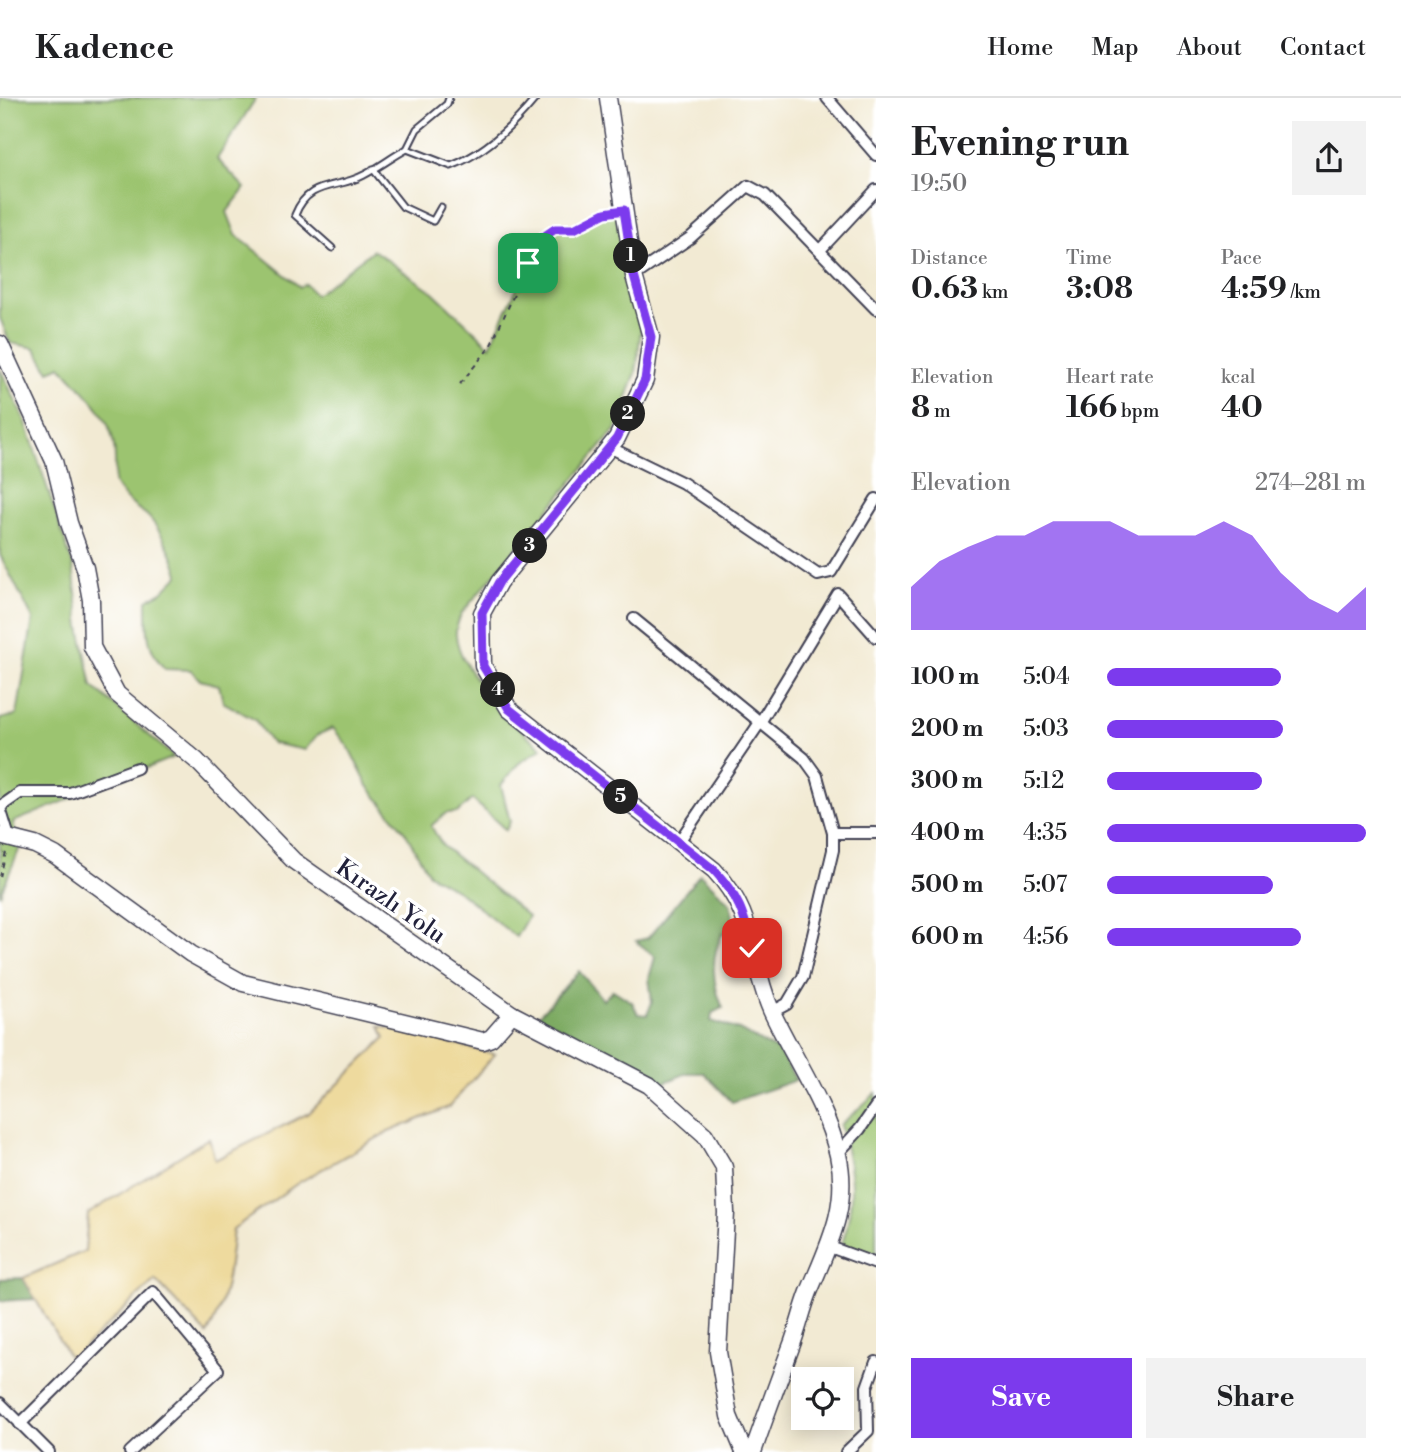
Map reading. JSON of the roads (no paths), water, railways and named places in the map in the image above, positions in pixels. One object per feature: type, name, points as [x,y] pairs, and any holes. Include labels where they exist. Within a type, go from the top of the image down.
[{"type":"street","points":[[608,98],[634,276],[651,337],[645,380],[617,438],[499,582],[482,613],[483,666],[509,709],[714,870],[732,889],[742,907],[760,981],[772,1012],[826,1120],[838,1153],[842,1178],[841,1210],[830,1247],[809,1293],[753,1452]]},
{"type":"street","points":[[827,98],[876,155]]},
{"type":"street","points":[[634,276],[690,238],[748,186],[765,195],[876,309]]},
{"type":"street","points":[[820,250],[876,190]]},
{"type":"street","name":"Kırazlı Yolu","points":[[0,344],[54,461],[69,523],[85,568],[91,600],[92,647],[117,694],[197,761],[294,861],[512,1014],[649,1086],[705,1135],[724,1167],[726,1213],[718,1352],[729,1416],[744,1452]]},
{"type":"street","points":[[609,447],[683,483],[818,575],[831,572],[841,559],[876,499]]},
{"type":"street","points":[[678,843],[761,721],[838,594],[876,637]]},
{"type":"street","points":[[634,619],[761,721],[804,758],[817,776],[834,833],[833,850],[803,977],[787,1004],[772,1012]]},
{"type":"street","points":[[137,768],[70,793],[20,793],[0,807],[4,836],[35,845],[55,855],[191,954],[243,983],[483,1041],[491,1038],[512,1014]]},
{"type":"street","points":[[834,833],[876,833]]},
{"type":"street","points":[[838,1153],[876,1106]]},
{"type":"street","points":[[830,1247],[876,1264]]},
{"type":"street","points":[[20,1424],[153,1292],[218,1370],[130,1452]]},
{"type":"street","points":[[850,1451],[872,1430],[867,1387],[876,1362]]},
{"type":"street","points":[[0,1403],[48,1452]]},
{"type":"lane","points":[[332,248],[295,215],[301,201],[321,187],[362,176],[407,149],[418,129],[447,104],[449,98]]},
{"type":"lane","points":[[407,149],[451,166],[474,158],[520,117],[536,98]]},
{"type":"lane","points":[[373,169],[403,207],[433,221],[441,207]]}]
